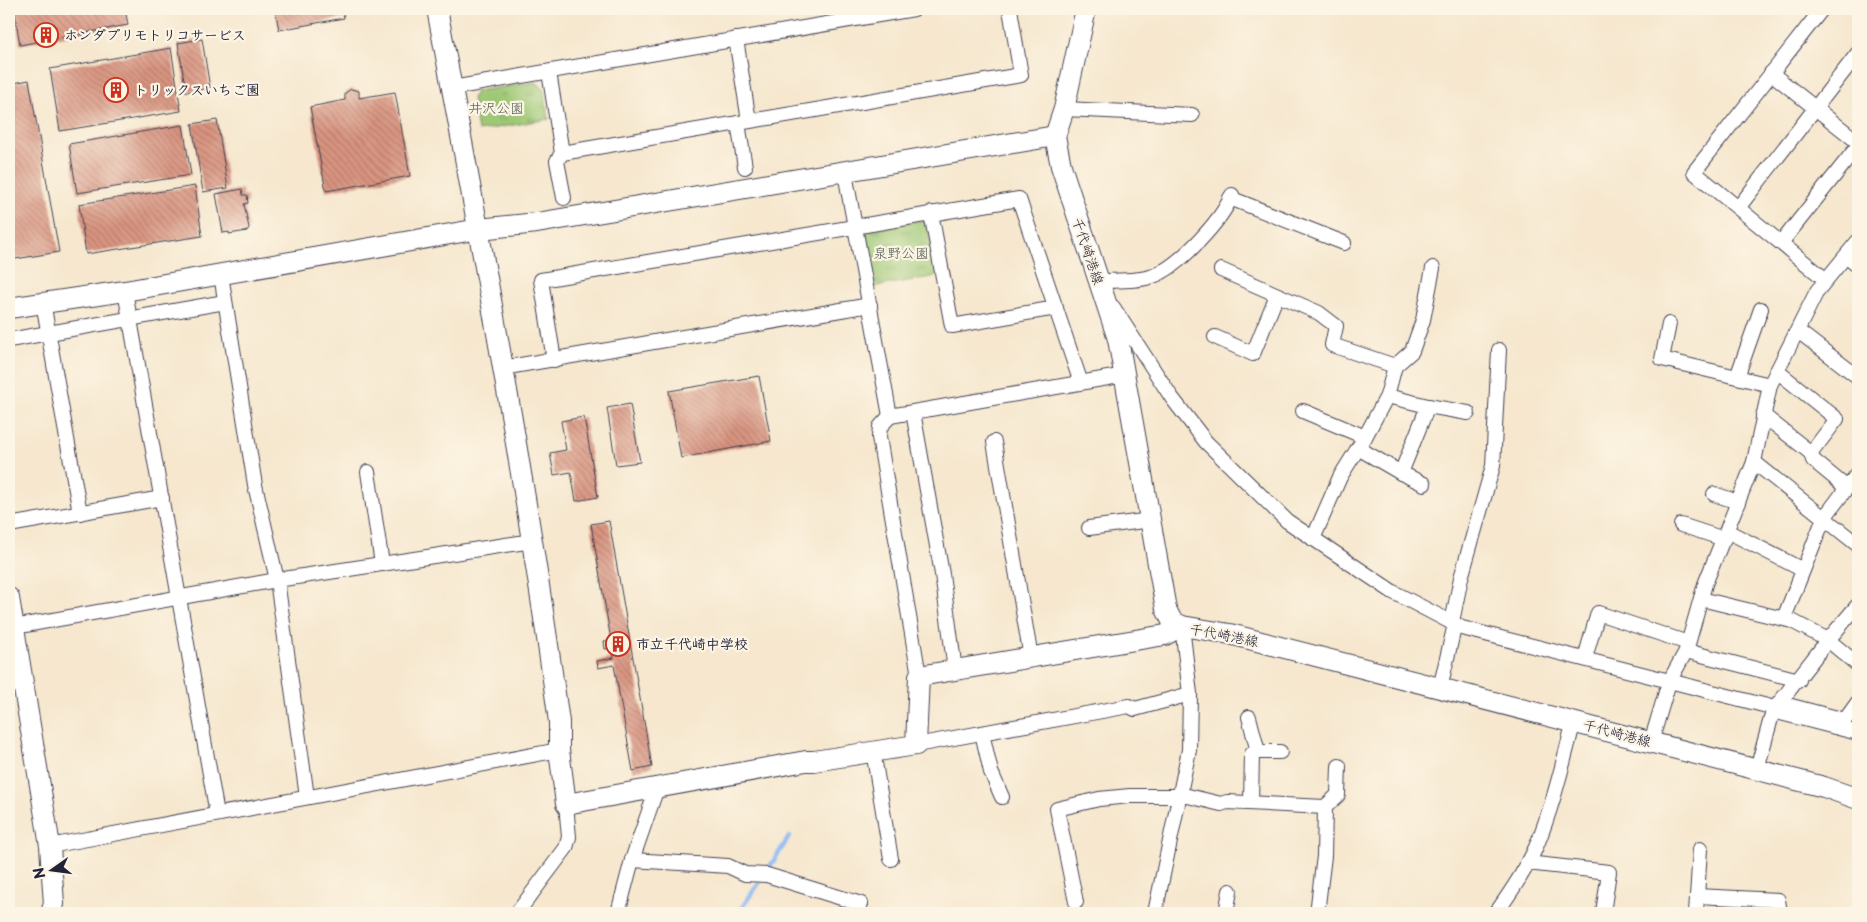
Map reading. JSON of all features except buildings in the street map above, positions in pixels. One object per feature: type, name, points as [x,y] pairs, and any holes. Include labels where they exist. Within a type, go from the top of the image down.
[{"type":"street","points":[[437,9],[478,229],[532,542],[559,722],[559,750],[569,838],[566,848],[517,913]]},
{"type":"street","points":[[452,88],[914,9]]},
{"type":"street","points":[[562,153],[1021,75],[1010,9]]},
{"type":"street","name":"千代崎港線","points":[[1086,9],[1064,109],[1055,136],[1061,166],[1118,339],[1166,609],[1172,621],[1182,626],[1230,634],[1574,721],[1858,799]]},
{"type":"street","points":[[1822,9],[1694,172],[1826,280]]},
{"type":"street","points":[[736,39],[744,122],[745,167]]},
{"type":"street","points":[[1738,208],[1858,53]]},
{"type":"street","points":[[548,72],[562,153],[557,161],[564,198]]},
{"type":"street","points":[[1771,73],[1858,144],[1781,243]]},
{"type":"street","points":[[1064,109],[1192,115]]},
{"type":"street","points":[[9,308],[125,291],[478,229],[538,224],[1055,136]]},
{"type":"street","points":[[845,173],[890,416]]},
{"type":"street","points":[[1344,243],[1231,197],[1225,211],[1203,238],[1165,269],[1143,279],[1100,284],[1172,398],[1206,442],[1267,504],[1313,539],[1393,592],[1462,628],[1776,708],[1858,733]]},
{"type":"street","points":[[554,360],[541,280],[1019,199],[1081,383]]},
{"type":"street","points":[[931,213],[952,326],[1056,308]]},
{"type":"street","points":[[1651,742],[1669,682],[1687,647],[1701,598],[1754,462],[1770,385],[1817,291],[1858,241]]},
{"type":"street","points":[[1846,256],[1858,266]]},
{"type":"street","points":[[1313,539],[1340,477],[1362,443],[1387,396],[1395,366],[1412,351],[1423,320],[1433,268]]},
{"type":"street","points":[[1221,270],[1319,313],[1336,326],[1332,345],[1395,366]]},
{"type":"street","points":[[220,274],[255,485],[277,580],[307,797]]},
{"type":"street","points":[[125,291],[217,814]]},
{"type":"street","points":[[1215,337],[1254,354],[1278,295]]},
{"type":"street","points":[[43,302],[80,513]]},
{"type":"street","points":[[9,340],[225,302]]},
{"type":"street","points":[[502,368],[870,305]]},
{"type":"street","points":[[1737,377],[1760,309]]},
{"type":"street","points":[[1669,324],[1662,359],[1770,385]]},
{"type":"street","points":[[1798,331],[1858,377]]},
{"type":"street","points":[[1440,688],[1461,578],[1494,466],[1499,350]]},
{"type":"street","points":[[1777,371],[1837,419],[1811,453]]},
{"type":"street","points":[[916,745],[918,676],[879,437],[880,427],[890,416],[1125,375]]},
{"type":"street","points":[[1387,396],[1428,406],[1468,412]]},
{"type":"street","points":[[1402,473],[1428,406]]},
{"type":"street","points":[[1303,411],[1362,443],[1402,473],[1424,484]]},
{"type":"street","points":[[913,412],[942,574],[955,670]]},
{"type":"street","points":[[1763,415],[1811,453],[1812,460],[1847,488]]},
{"type":"street","points":[[994,442],[1031,658]]},
{"type":"street","points":[[1754,462],[1858,545]]},
{"type":"street","points":[[368,472],[382,564]]},
{"type":"street","points":[[1784,618],[1824,518],[1858,473]]},
{"type":"street","points":[[1714,494],[1738,502]]},
{"type":"street","points":[[9,525],[162,498]]},
{"type":"street","points":[[1089,528],[1151,520]]},
{"type":"street","points":[[1680,526],[1725,535],[1802,570]]},
{"type":"street","points":[[14,627],[277,580],[532,542]]},
{"type":"street","points":[[9,598],[14,627],[14,657],[50,846],[56,910]]},
{"type":"street","points":[[1701,598],[1784,618],[1828,640],[1858,665]]},
{"type":"street","points":[[1757,770],[1776,708],[1828,640],[1858,605]]},
{"type":"street","points":[[1585,658],[1598,614],[1687,647],[1799,680]]},
{"type":"street","points":[[918,676],[1165,635],[1182,626],[1190,694],[1189,750],[1156,913]]},
{"type":"street","points":[[566,804],[806,761],[916,745],[1129,706],[1135,708],[1190,694]]},
{"type":"street","points":[[1776,708],[1846,720],[1858,702]]},
{"type":"street","points":[[1249,717],[1258,752]]},
{"type":"street","points":[[1496,913],[1528,862],[1550,807],[1574,721]]},
{"type":"street","points":[[982,733],[991,772],[1002,797]]},
{"type":"street","points":[[50,846],[559,750]]},
{"type":"street","points":[[873,751],[891,858]]},
{"type":"street","points":[[1251,803],[1252,754],[1258,752],[1280,752]]},
{"type":"street","points":[[1317,913],[1324,856],[1325,808],[1338,795],[1339,766]]},
{"type":"street","points":[[618,913],[632,860],[657,788]]},
{"type":"street","points":[[1076,902],[1057,809],[1099,799],[1130,796],[1188,796],[1221,804],[1251,803],[1325,808]]},
{"type":"street","points":[[1696,913],[1700,849]]},
{"type":"street","points":[[632,860],[728,866],[745,874],[767,875],[861,904]]},
{"type":"street","points":[[1528,862],[1609,872],[1603,913]]},
{"type":"street","points":[[1226,913],[1230,891]]},
{"type":"street","points":[[1698,896],[1778,900],[1780,913]]},
{"type":"green space","name":"井沢公園","points":[[536,82],[543,88],[549,119],[478,131],[472,98],[477,91]]},
{"type":"green space","name":"泉野公園","points":[[921,220],[928,225],[938,276],[872,287],[864,238],[869,230]]},
{"type":"waterway","points":[[769,868],[789,837]]},
{"type":"waterway","points":[[738,913],[759,883]]},
{"type":"place","name":"ホンダプリモトリコサービス","points":[[46,35]]},
{"type":"place","name":"トリックスいちご園","points":[[116,90]]},
{"type":"place","name":"市立千代崎中学校","points":[[618,644]]}]
